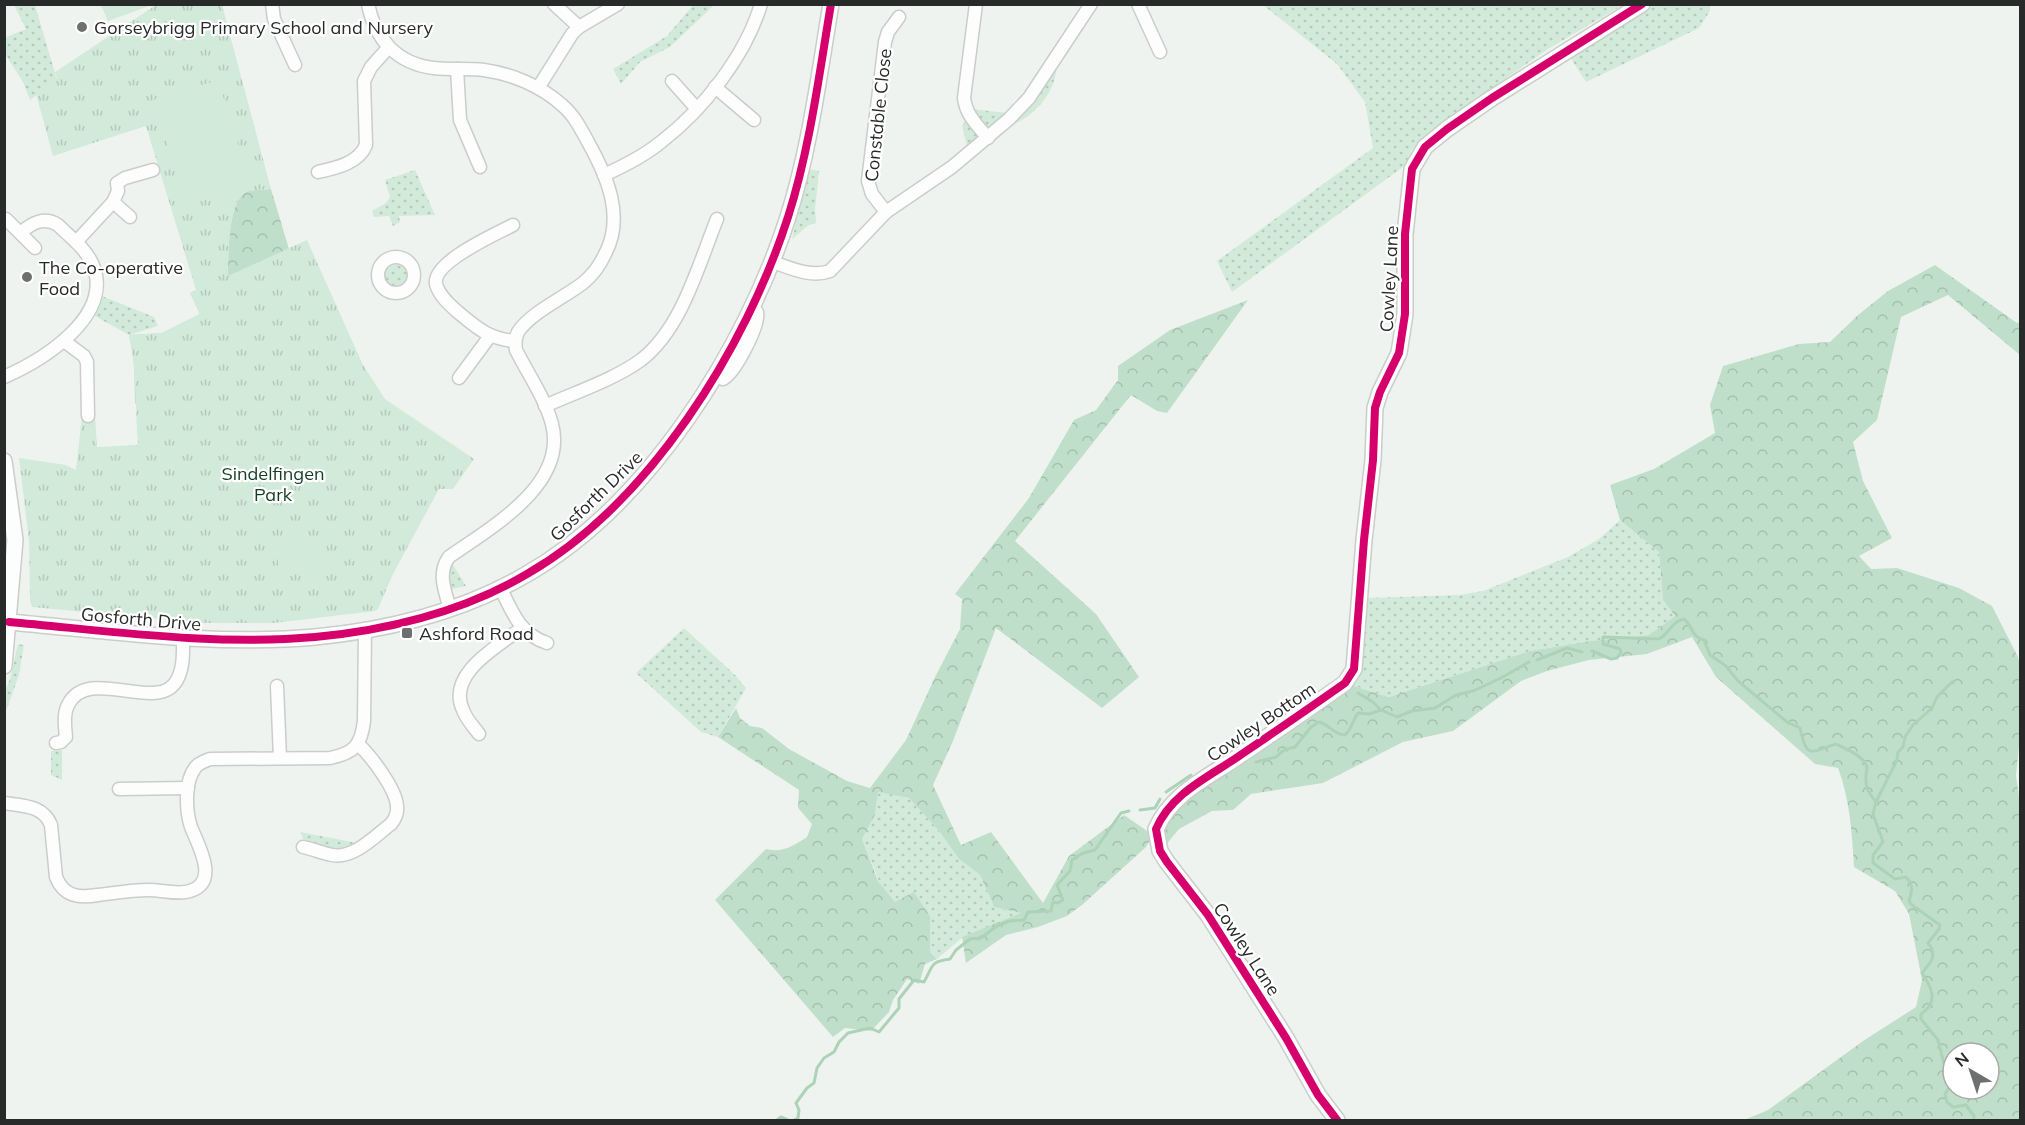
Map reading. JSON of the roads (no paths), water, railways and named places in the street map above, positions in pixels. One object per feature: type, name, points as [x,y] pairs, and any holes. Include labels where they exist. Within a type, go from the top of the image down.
[{"type":"street","points":[[272,4],[274,19],[295,65]]},
{"type":"street","points":[[368,4],[375,28],[388,48],[404,59],[419,66],[436,69],[495,72],[538,88],[571,114],[593,150],[604,175],[614,211],[614,227],[606,252],[594,273],[525,324],[518,333],[515,341],[516,350],[545,406],[554,435],[554,445],[547,470],[534,490],[519,505],[449,557],[444,564],[442,582],[450,609]]},
{"type":"street","points":[[554,4],[579,27]]},
{"type":"street","points":[[538,88],[566,41],[579,27],[618,4]]},
{"type":"street","points":[[604,175],[659,144],[697,109],[745,44],[757,19],[761,4]]},
{"type":"street","name":"Gosforth Drive","points":[[9,622],[183,639],[274,640],[319,636],[365,629],[450,609],[501,589],[562,552],[609,509],[652,463],[716,377],[752,309],[773,262],[805,155],[831,4]]},
{"type":"street","points":[[976,4],[964,98],[969,116],[988,138]]},
{"type":"street","points":[[773,262],[814,274],[830,271],[886,212],[952,167],[1009,119],[1029,98],[1091,4]]},
{"type":"street","points":[[1138,4],[1160,52]]},
{"type":"street","name":"Cowley Lane","points":[[1354,669],[1373,460],[1375,408],[1380,392],[1399,353],[1403,336],[1406,234],[1412,169],[1425,147],[1447,129],[1492,98],[1642,4]]},
{"type":"street","name":"Constable Close","points":[[886,212],[872,194],[868,181],[885,42],[888,32],[899,17]]},
{"type":"street","points":[[318,172],[344,164],[363,152],[366,145],[364,81],[371,67],[388,48]]},
{"type":"street","points":[[457,69],[460,120],[480,167]]},
{"type":"street","points":[[672,81],[697,109]]},
{"type":"street","points":[[715,87],[754,120]]},
{"type":"street","points":[[76,242],[113,202],[119,181],[153,170]]},
{"type":"street","points":[[113,202],[130,217]]},
{"type":"street","points":[[6,219],[35,248]]},
{"type":"street","points":[[545,406],[604,380],[639,361],[657,345],[675,319],[717,219]]},
{"type":"street","points":[[4,377],[39,359],[64,341],[84,319],[97,292],[96,274],[92,264],[76,242],[52,221],[34,223],[20,233]]},
{"type":"street","points":[[513,225],[450,261],[437,275],[436,282],[440,293],[450,305],[490,336],[515,341]]},
{"type":"street","points":[[412,281],[436,282]]},
{"type":"street","points":[[459,378],[490,336]]},
{"type":"street","points":[[64,341],[84,356],[87,362],[88,416]]},
{"type":"street","points":[[4,461],[13,516],[9,622],[4,666]]},
{"type":"street","points":[[501,589],[522,628],[536,639],[547,643]]},
{"type":"street","points":[[479,734],[469,721],[460,702],[464,678],[477,663],[522,628]]},
{"type":"street","points":[[4,803],[36,808],[48,818],[51,825],[56,877],[60,885],[70,894],[84,897],[148,890],[184,892],[198,887],[206,872],[201,849],[189,818],[188,788],[195,768],[210,759],[330,758],[342,755],[358,744],[363,732],[364,721],[365,629]]},
{"type":"street","points":[[56,744],[66,737],[68,705],[83,690],[94,688],[158,692],[172,686],[177,680],[182,663],[183,639]]},
{"type":"street","name":"Cowley Bottom","points":[[1181,796],[1198,782],[1238,758],[1345,683],[1354,669]]},
{"type":"street","points":[[278,686],[279,758]]},
{"type":"street","points":[[303,847],[332,855],[350,852],[360,848],[395,819],[396,799],[377,765],[358,744]]},
{"type":"street","points":[[119,789],[188,788]]},
{"type":"street","name":"Cowley Lane","points":[[1181,796],[1170,806],[1156,829],[1160,851],[1208,915],[1286,1038],[1318,1095],[1337,1120]]},
{"type":"waterway","points":[[1592,651],[1611,659],[1617,658],[1621,653],[1620,649],[1603,644],[1603,637],[1659,639],[1676,623],[1684,619],[1694,634],[1704,640],[1710,655],[1726,666],[1738,681],[1787,722],[1800,728],[1808,749],[1815,751],[1836,744],[1862,759],[1867,767],[1867,787],[1876,802],[1873,814],[1883,842],[1873,855],[1873,863],[1895,879],[1906,877],[1912,888],[1909,901],[1940,925],[1928,943],[1933,955],[1922,973],[1931,989],[1932,1000],[1921,1014],[1921,1019],[1938,1040],[1941,1052]]},
{"type":"waterway","points":[[1537,660],[1567,648],[1582,652]]},
{"type":"waterway","points":[[1256,762],[1276,757],[1284,750],[1295,747],[1311,727],[1319,722],[1345,735],[1358,713],[1369,714],[1381,710],[1397,717],[1412,711],[1435,708],[1456,695],[1473,691],[1529,662]]},
{"type":"waterway","points":[[1876,802],[1897,760],[1898,752],[1903,747],[1905,737],[1952,682]]},
{"type":"waterway","points":[[1358,693],[1381,710]]},
{"type":"waterway","points":[[1166,792],[1191,775]]},
{"type":"waterway","points":[[1140,810],[1155,808],[1160,799]]},
{"type":"waterway","points":[[794,1120],[798,1118],[799,1110],[796,1103],[807,1088],[814,1083],[817,1068],[824,1058],[834,1052],[839,1042],[848,1033],[870,1028],[879,1032],[899,1008],[899,999],[914,980],[924,982],[933,965],[950,959],[956,950],[970,939],[981,938],[997,926],[1009,921],[1024,920],[1028,912],[1051,911],[1053,902],[1058,903],[1063,900],[1057,885],[1070,871],[1072,860],[1083,853],[1095,850],[1121,813],[1129,811]]},
{"type":"waterway","points":[[1947,1101],[1953,1107],[1966,1105],[1974,1116],[1974,1120]]},
{"type":"waterway","points":[[777,1120],[781,1117],[788,1120]]},
{"type":"place","name":"Gorseybrigg Primary School and Nursery","points":[[82,27]]},
{"type":"place","name":"The Co-operative Food","points":[[27,277]]},
{"type":"place","name":"Ashford Road","points":[[407,633]]},
{"type":"park label","name":"Sindelfingen Park","points":[[273,483]]}]
